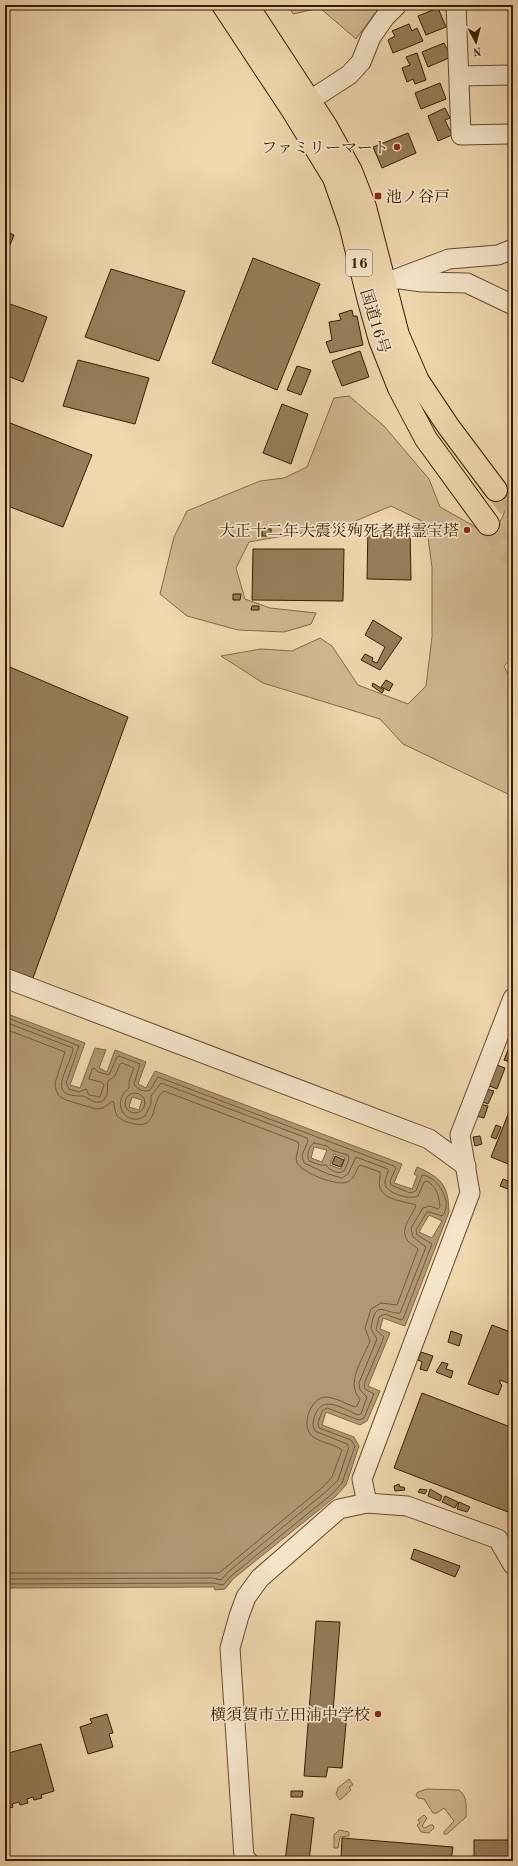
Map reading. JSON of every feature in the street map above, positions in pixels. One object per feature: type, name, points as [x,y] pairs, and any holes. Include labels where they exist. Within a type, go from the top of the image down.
[{"type":"highway","name":"国道16号","points":[[223,5],[301,106],[326,126],[351,171],[365,207],[382,281],[398,335],[406,356],[418,381],[458,439],[496,490]]},
{"type":"highway","name":"国道16号","points":[[246,5],[301,106]]},
{"type":"highway","name":"国道16号","points":[[382,281],[389,365],[426,439],[488,524]]},
{"type":"highway","points":[[437,454],[458,439]]},
{"type":"street","points":[[301,106],[353,71],[361,62],[371,37],[384,16],[397,5]]},
{"type":"street","points":[[456,5],[460,76],[461,135],[513,134]]},
{"type":"street","points":[[460,76],[513,75]]},
{"type":"street","points":[[382,281],[449,259],[498,255],[513,249]]},
{"type":"street","points":[[382,281],[467,283],[513,306]]},
{"type":"street","points":[[5,978],[429,1139],[466,1166]]},
{"type":"street","points":[[367,1503],[362,1479],[470,1193],[460,1135],[513,998]]},
{"type":"street","points":[[246,1859],[230,1648],[246,1597],[260,1578],[339,1508],[367,1503],[407,1506],[498,1539],[513,1566]]},
{"type":"shaded area","points":[[288,5],[381,5],[356,39],[320,8],[293,14]]},
{"type":"shaded area","points":[[349,396],[384,426],[429,479],[440,507],[483,531],[497,527],[503,516],[513,485],[513,657],[504,666],[513,685],[513,790],[508,794],[403,744],[380,719],[263,683],[221,656],[261,649],[292,651],[320,638],[332,646],[358,685],[408,704],[426,686],[432,637],[432,567],[426,523],[391,506],[346,525],[249,542],[236,568],[245,599],[270,608],[316,613],[311,624],[284,632],[238,630],[187,616],[160,594],[174,537],[187,511],[260,481],[284,478],[307,467],[334,398]]},
{"type":"shaded area","points":[[349,1779],[353,1785],[349,1787],[351,1790],[340,1800],[336,1794],[338,1788]]},
{"type":"shaded area","points":[[427,1789],[459,1790],[464,1796],[466,1802],[466,1817],[447,1834],[444,1834],[444,1832],[454,1821],[444,1808],[437,1813],[433,1813],[424,1799],[418,1798],[416,1795],[418,1792]]},
{"type":"shaded area","points":[[424,1815],[427,1818],[422,1826],[425,1828],[433,1825],[434,1828],[429,1833],[421,1832],[417,1825],[420,1823],[418,1820]]},
{"type":"shaded area","points":[[339,1830],[349,1832],[349,1836],[340,1837],[338,1848],[334,1848],[334,1835]]},
{"type":"water","points":[[5,1013],[85,1043],[70,1085],[80,1088],[95,1048],[106,1050],[99,1068],[107,1072],[115,1050],[146,1062],[138,1084],[146,1088],[155,1071],[402,1164],[394,1183],[412,1189],[417,1176],[414,1174],[417,1167],[438,1179],[447,1195],[449,1212],[405,1326],[383,1318],[380,1329],[390,1333],[368,1386],[380,1391],[367,1421],[360,1425],[326,1412],[322,1425],[354,1437],[359,1446],[346,1485],[335,1497],[233,1579],[225,1589],[215,1590],[214,1587],[5,1588]],"holes":[[[132,1097],[142,1100],[139,1110],[129,1107]],[[314,1147],[327,1150],[322,1162],[311,1158]],[[334,1154],[345,1158],[341,1169],[330,1165]],[[429,1215],[442,1221],[432,1238],[419,1232]]]},
{"type":"building","points":[[438,8],[446,27],[426,35],[418,16]]},
{"type":"building","points":[[409,24],[412,31],[417,28],[423,41],[393,53],[388,40],[395,36],[392,31]]},
{"type":"building","points":[[444,43],[451,57],[428,67],[422,52]]},
{"type":"building","points":[[417,53],[426,80],[415,84],[413,79],[407,82],[402,68],[410,65],[406,57]]},
{"type":"building","points":[[440,83],[446,99],[421,109],[415,93]]},
{"type":"building","points":[[445,108],[450,118],[445,120],[452,135],[438,141],[428,116]]},
{"type":"building","points":[[408,133],[416,153],[382,168],[373,147]]},
{"type":"building","points":[[5,231],[14,235],[5,257]]},
{"type":"building","points":[[253,258],[320,284],[277,390],[212,363]]},
{"type":"building","points":[[111,269],[185,291],[159,361],[85,337]]},
{"type":"building","points":[[10,304],[47,317],[23,382],[5,375],[5,318]]},
{"type":"building","points":[[352,310],[353,316],[357,316],[363,345],[330,353],[326,342],[332,340],[329,322],[341,320],[339,314]]},
{"type":"building","points":[[360,351],[369,377],[342,386],[332,361]]},
{"type":"building","points":[[78,360],[149,378],[135,424],[63,406]]},
{"type":"building","points":[[297,366],[311,370],[301,395],[287,390]]},
{"type":"building","points":[[282,404],[308,414],[291,464],[263,453]]},
{"type":"building","points":[[5,421],[92,455],[63,527],[5,505]]},
{"type":"building","points":[[368,524],[410,525],[411,580],[367,579]]},
{"type":"building","points":[[262,529],[271,529],[271,536],[262,536]]},
{"type":"building","points":[[253,549],[344,549],[343,601],[252,600]]},
{"type":"building","points":[[233,594],[241,594],[240,600],[233,600]]},
{"type":"building","points":[[252,606],[259,606],[259,610],[251,610]]},
{"type":"building","points":[[373,620],[402,638],[380,670],[361,660],[365,654],[373,658],[372,661],[377,663],[385,647],[365,635]]},
{"type":"building","points":[[5,665],[128,717],[33,978],[5,968]]},
{"type":"building","points":[[386,680],[393,684],[389,691],[381,687]]},
{"type":"building","points":[[373,683],[384,690],[382,693],[372,686]]},
{"type":"building","points":[[513,1038],[513,1063],[504,1060]]},
{"type":"building","points":[[494,1064],[505,1068],[497,1089],[487,1085]]},
{"type":"building","points":[[487,1089],[494,1091],[488,1104],[483,1102]]},
{"type":"building","points":[[513,1102],[513,1166],[491,1157]]},
{"type":"building","points":[[480,1104],[488,1106],[484,1118],[476,1116]]},
{"type":"building","points":[[496,1125],[501,1127],[496,1139],[491,1137]]},
{"type":"building","points":[[480,1136],[482,1144],[475,1146],[473,1137]]},
{"type":"building","points":[[335,1156],[344,1160],[341,1167],[332,1164]]},
{"type":"building","points":[[510,1175],[513,1176],[513,1191],[500,1186],[503,1179],[508,1181]]},
{"type":"building","points":[[492,1325],[513,1333],[513,1385],[500,1380],[502,1385],[498,1395],[468,1384]]},
{"type":"building","points":[[451,1331],[462,1335],[459,1346],[448,1342]]},
{"type":"building","points":[[421,1352],[433,1356],[427,1371],[420,1369],[422,1362],[418,1360]]},
{"type":"building","points":[[442,1362],[448,1364],[446,1369],[453,1371],[451,1378],[436,1372]]},
{"type":"building","points":[[422,1393],[513,1428],[513,1514],[394,1468]]},
{"type":"building","points":[[399,1484],[400,1487],[404,1487],[405,1490],[395,1491],[394,1486]]},
{"type":"building","points":[[420,1489],[427,1490],[425,1494],[418,1492]]},
{"type":"building","points":[[430,1489],[442,1496],[440,1501],[428,1496]]},
{"type":"building","points":[[445,1496],[458,1502],[455,1508],[442,1502]]},
{"type":"building","points":[[459,1502],[470,1507],[467,1512],[457,1509]]},
{"type":"building","points":[[414,1549],[460,1566],[455,1577],[411,1559]]},
{"type":"building","points":[[316,1621],[340,1622],[333,1713],[347,1713],[342,1768],[328,1767],[326,1777],[304,1776]]},
{"type":"building","points":[[107,1714],[113,1733],[109,1734],[113,1747],[88,1754],[80,1727],[92,1723],[90,1719]]},
{"type":"building","points":[[41,1744],[54,1791],[41,1795],[42,1798],[34,1800],[33,1797],[27,1799],[28,1803],[20,1805],[19,1802],[12,1804],[13,1807],[7,1809],[5,1806],[5,1754]]},
{"type":"building","points":[[291,1791],[303,1791],[302,1797],[291,1797]]},
{"type":"building","points":[[291,1814],[314,1818],[309,1861],[285,1861]]},
{"type":"building","points":[[342,1838],[453,1847],[451,1861],[341,1861]]},
{"type":"building","points":[[474,1840],[513,1840],[513,1861],[474,1861]]},
{"type":"tunnel","points":[[496,490],[513,512]]},
{"type":"tunnel","points":[[488,524],[513,558]]},
{"type":"place","name":"ファミリーマート","points":[[397,147]]},
{"type":"place","name":"池ノ谷戸","points":[[378,196]]},
{"type":"place","name":"大正十二年大震災殉死者群霊宝塔","points":[[467,530]]},
{"type":"place","name":"横須賀市立田浦中学校","points":[[378,1714]]}]
